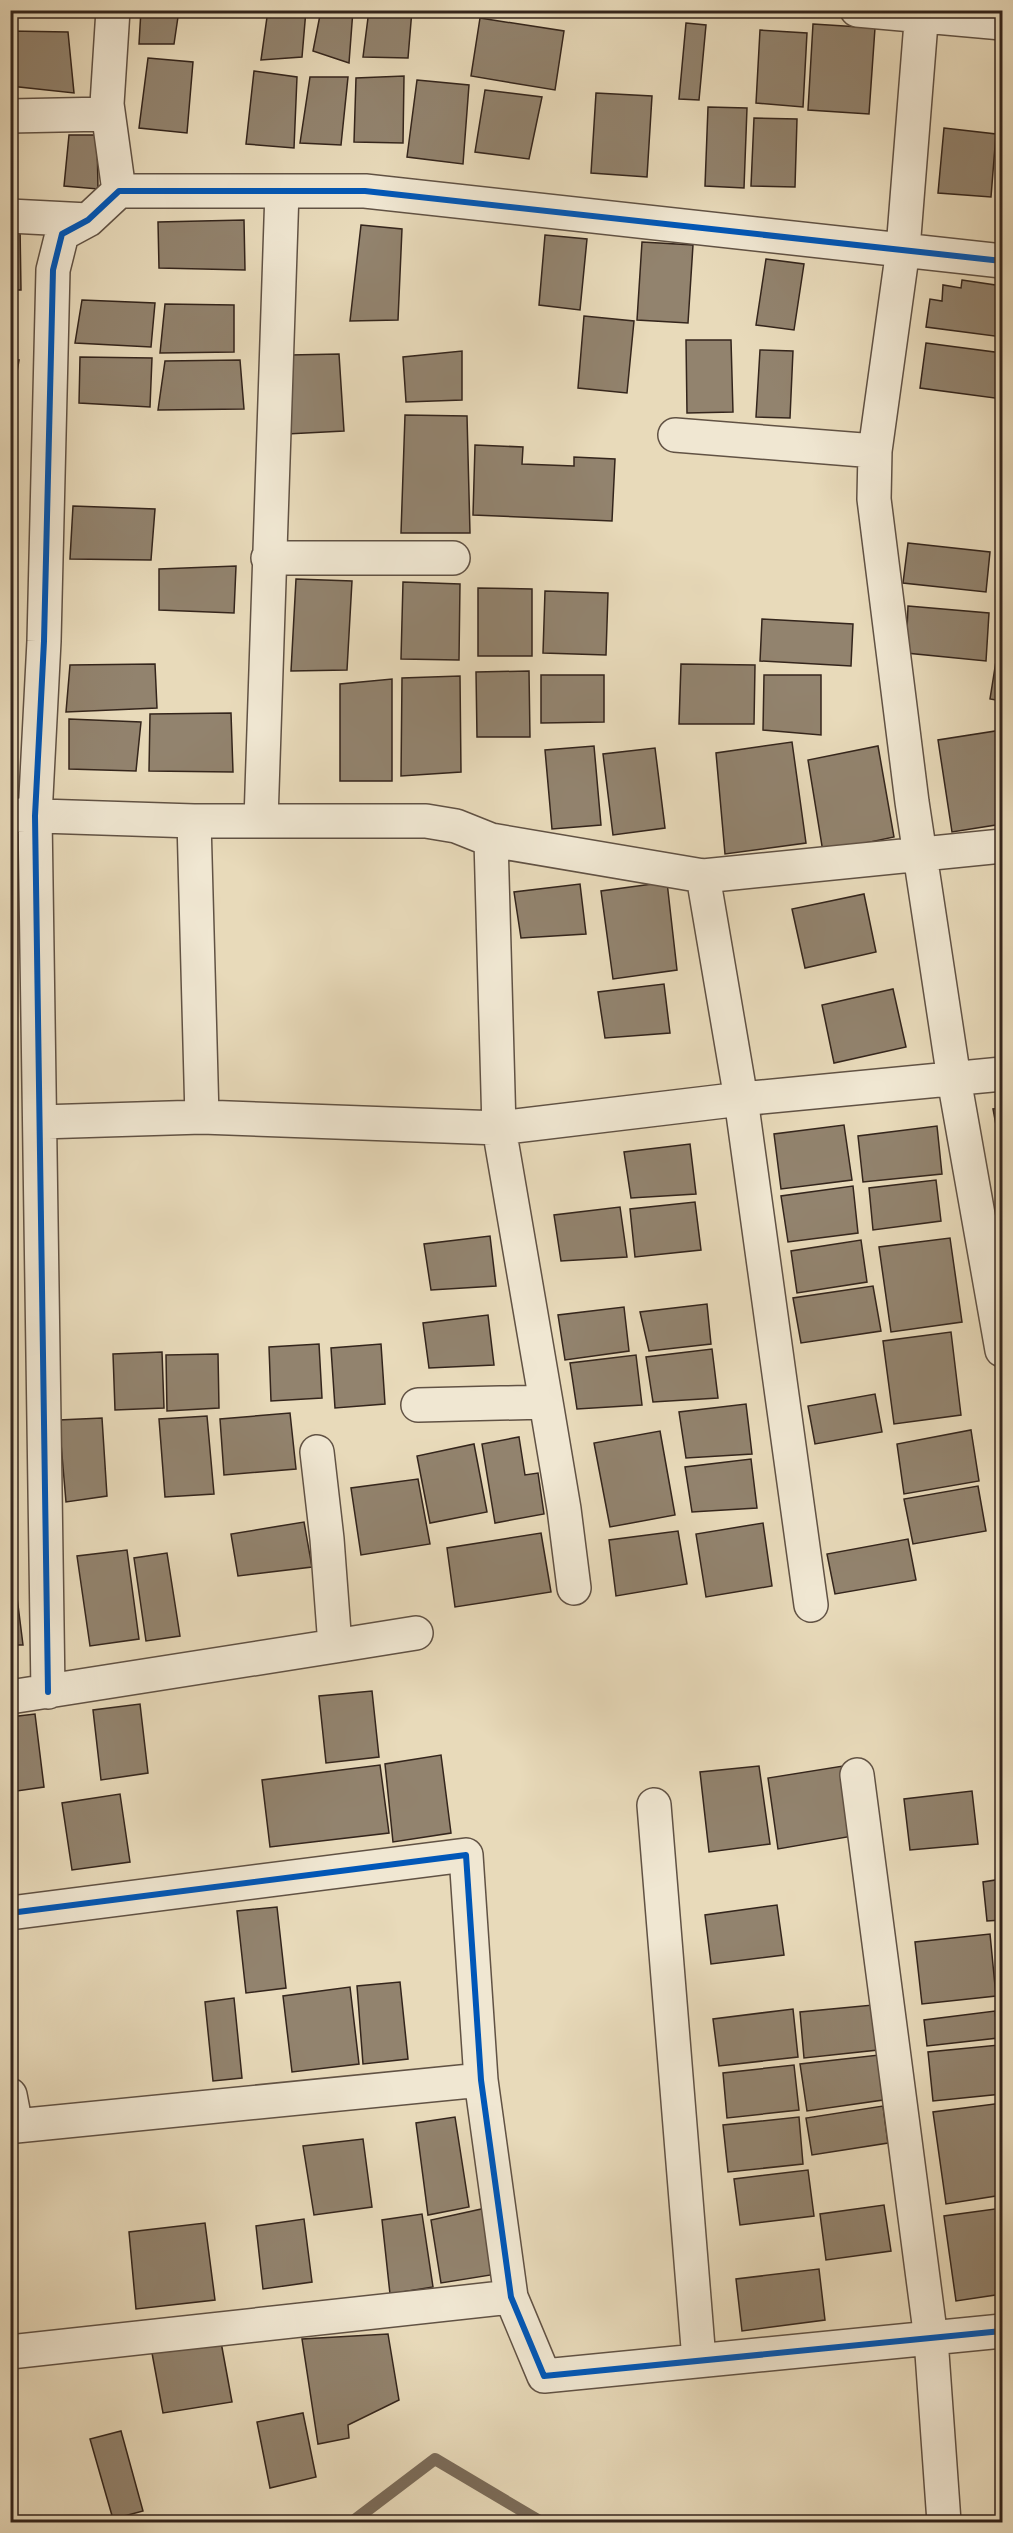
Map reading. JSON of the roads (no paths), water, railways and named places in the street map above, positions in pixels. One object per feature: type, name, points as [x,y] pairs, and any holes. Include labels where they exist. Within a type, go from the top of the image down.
[{"type":"street","points":[[113,10],[106,104],[119,191]]},
{"type":"street","points":[[857,10],[922,13],[1002,23]]},
{"type":"street","points":[[922,13],[903,249],[875,451],[874,499],[912,802],[954,1079],[1002,1350]]},
{"type":"street","points":[[10,116],[108,114]]},
{"type":"street","points":[[48,1692],[40,1122],[23,815],[44,641],[53,270],[63,234],[88,220],[119,191],[365,191],[1002,261]]},
{"type":"street","points":[[261,820],[282,191]]},
{"type":"street","points":[[10,216],[88,220]]},
{"type":"street","points":[[675,435],[875,451]]},
{"type":"street","points":[[268,558],[453,558]]},
{"type":"street","points":[[23,815],[194,821],[426,821],[456,826],[491,840],[703,876],[921,856],[1002,846]]},
{"type":"street","points":[[194,821],[202,1117]]},
{"type":"street","points":[[491,840],[499,1128],[564,1509],[574,1588]]},
{"type":"street","points":[[703,876],[741,1099],[811,1605]]},
{"type":"street","points":[[40,1122],[202,1117],[499,1128],[741,1099],[1002,1074]]},
{"type":"street","points":[[418,1405],[546,1402]]},
{"type":"street","points":[[317,1452],[327,1539],[335,1646]]},
{"type":"street","points":[[10,1697],[417,1633]]},
{"type":"street","points":[[857,1775],[931,2339],[945,2523]]},
{"type":"street","points":[[654,1805],[699,2360]]},
{"type":"street","points":[[10,1913],[466,1855],[481,2080],[511,2297],[544,2376],[1002,2331]]},
{"type":"street","points":[[10,2095],[16,2126],[481,2080]]},
{"type":"street","points":[[10,2352],[511,2297]]},
{"type":"waterway","points":[[352,2522],[435,2459],[541,2522]]}]
